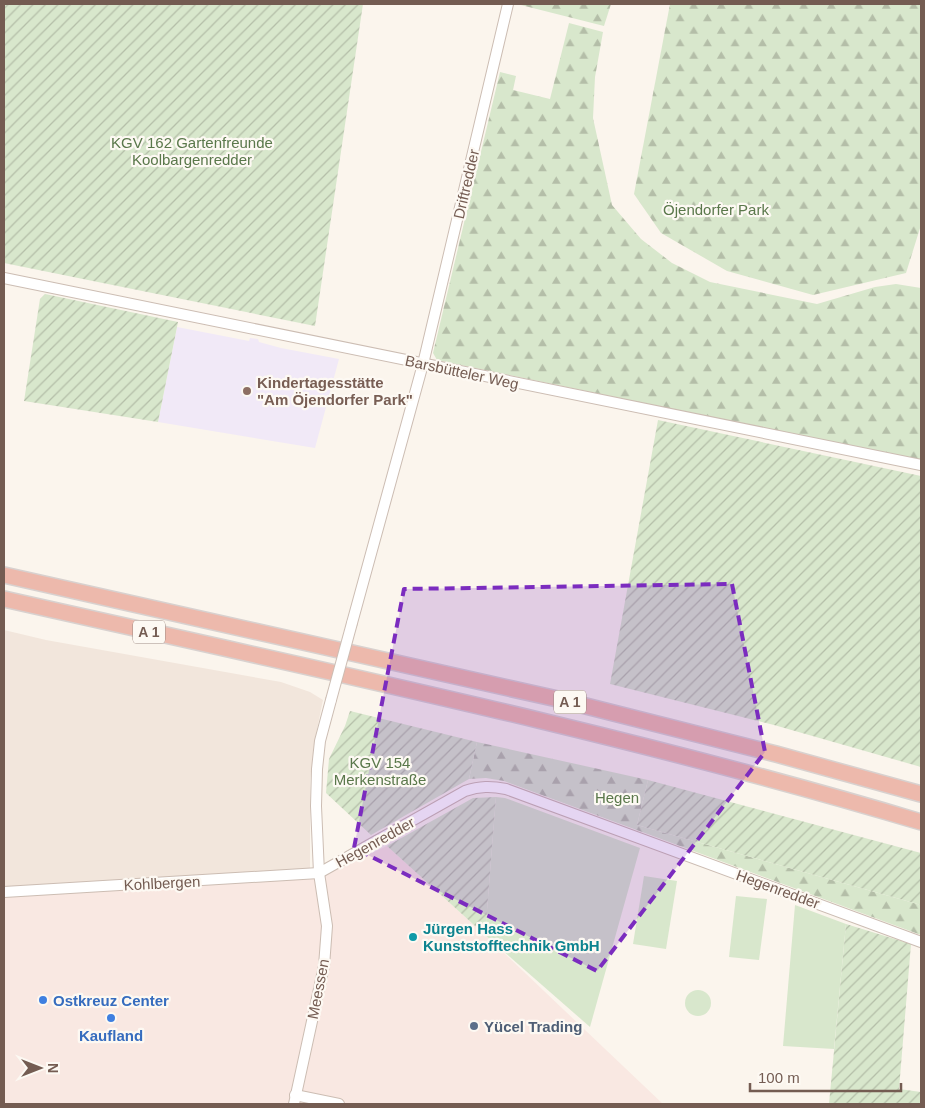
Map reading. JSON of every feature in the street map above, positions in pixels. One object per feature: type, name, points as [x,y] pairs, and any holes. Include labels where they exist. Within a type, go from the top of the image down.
[{"type":"highway","name":"A 1","points":[[4,575],[562,700],[776,754],[921,794]]},
{"type":"highway","name":"A 1","points":[[4,599],[557,724],[695,759],[921,822]]},
{"type":"street","name":"Driftredder","points":[[423,364],[508,4]]},
{"type":"street","name":"Barsbütteler Weg","points":[[4,278],[921,465]]},
{"type":"street","name":"Hegenredder","points":[[423,364],[320,741],[316,806],[320,873],[465,791],[478,787],[494,787],[506,789],[921,942]]},
{"type":"street","name":"Kohlbergen","points":[[4,892],[320,873]]},
{"type":"street","name":"Meessen","points":[[294,1100],[324,966],[327,926],[320,873]]},
{"type":"street","points":[[294,1100],[338,1104]]},
{"type":"highlighted area","points":[[732,584],[765,752],[597,971],[354,848],[404,589]]},
{"type":"shaded area","name":"Kindertagesstätte \"Am Öjendorfer Park\"","points":[[177,327],[249,341],[250,338],[258,339],[259,342],[281,348],[339,359],[315,448],[158,422]]},
{"type":"shaded area","points":[[4,630],[46,640],[281,682],[310,692],[323,700],[314,744],[310,781],[310,869],[4,887]]},
{"type":"shaded area","points":[[387,846],[485,935],[663,1104],[4,1104],[4,896],[318,878]]},
{"type":"green space","name":"KGV 162 Gartenfreunde Koolbargenredder","points":[[4,4],[363,4],[315,326],[4,263]]},
{"type":"green space","points":[[517,4],[611,4],[604,26]]},
{"type":"green space","name":"Öjendorfer Park","points":[[670,4],[921,4],[921,225],[906,273],[813,295],[727,271],[661,233],[634,194]]},
{"type":"green space","points":[[569,23],[603,32],[595,77],[593,118],[612,205],[641,239],[672,263],[710,282],[817,304],[875,287],[896,284],[921,288],[921,461],[437,360],[433,353],[500,72],[516,76],[513,90],[550,99]]},
{"type":"green space","points":[[45,294],[178,322],[158,422],[24,401],[40,299]]},
{"type":"green space","points":[[658,420],[921,476],[921,767],[774,725],[610,684]]},
{"type":"green space","name":"KGV 154 Merkenstraße","points":[[350,711],[477,742],[469,779],[371,835],[326,793],[329,759]]},
{"type":"green space","name":"Hegen","points":[[477,742],[648,780],[637,825],[921,905],[921,935],[504,781],[486,778],[469,779]]},
{"type":"green space","points":[[648,780],[921,853],[921,905],[637,825]]},
{"type":"green space","points":[[496,797],[505,798],[640,848],[590,1027],[485,935]]},
{"type":"green space","name":"KGV 154 Merkenstraße","points":[[496,797],[485,935],[387,846],[473,798]]},
{"type":"green space","points":[[644,876],[677,881],[666,949],[633,944]]},
{"type":"green space","points":[[736,896],[767,899],[759,960],[729,957]]},
{"type":"green space","points":[[795,905],[846,924],[834,1049],[783,1046]]},
{"type":"green space","points":[[846,924],[911,944],[899,1089],[921,1092],[921,1104],[829,1104]]},
{"type":"green space","points":[[698,990],[707,994],[711,1003],[707,1012],[698,1016],[689,1012],[685,1003],[689,994]]},
{"type":"place","name":"Kindertagesstätte \"Am Öjendorfer Park\"","points":[[247,391]]},
{"type":"place","name":"Jürgen Hass Kunststofftechnik GmbH","points":[[413,937]]},
{"type":"place","name":"Ostkreuz Center","points":[[43,1000]]},
{"type":"place","name":"Kaufland","points":[[111,1018]]},
{"type":"place","name":"Yücel Trading","points":[[474,1026]]}]
